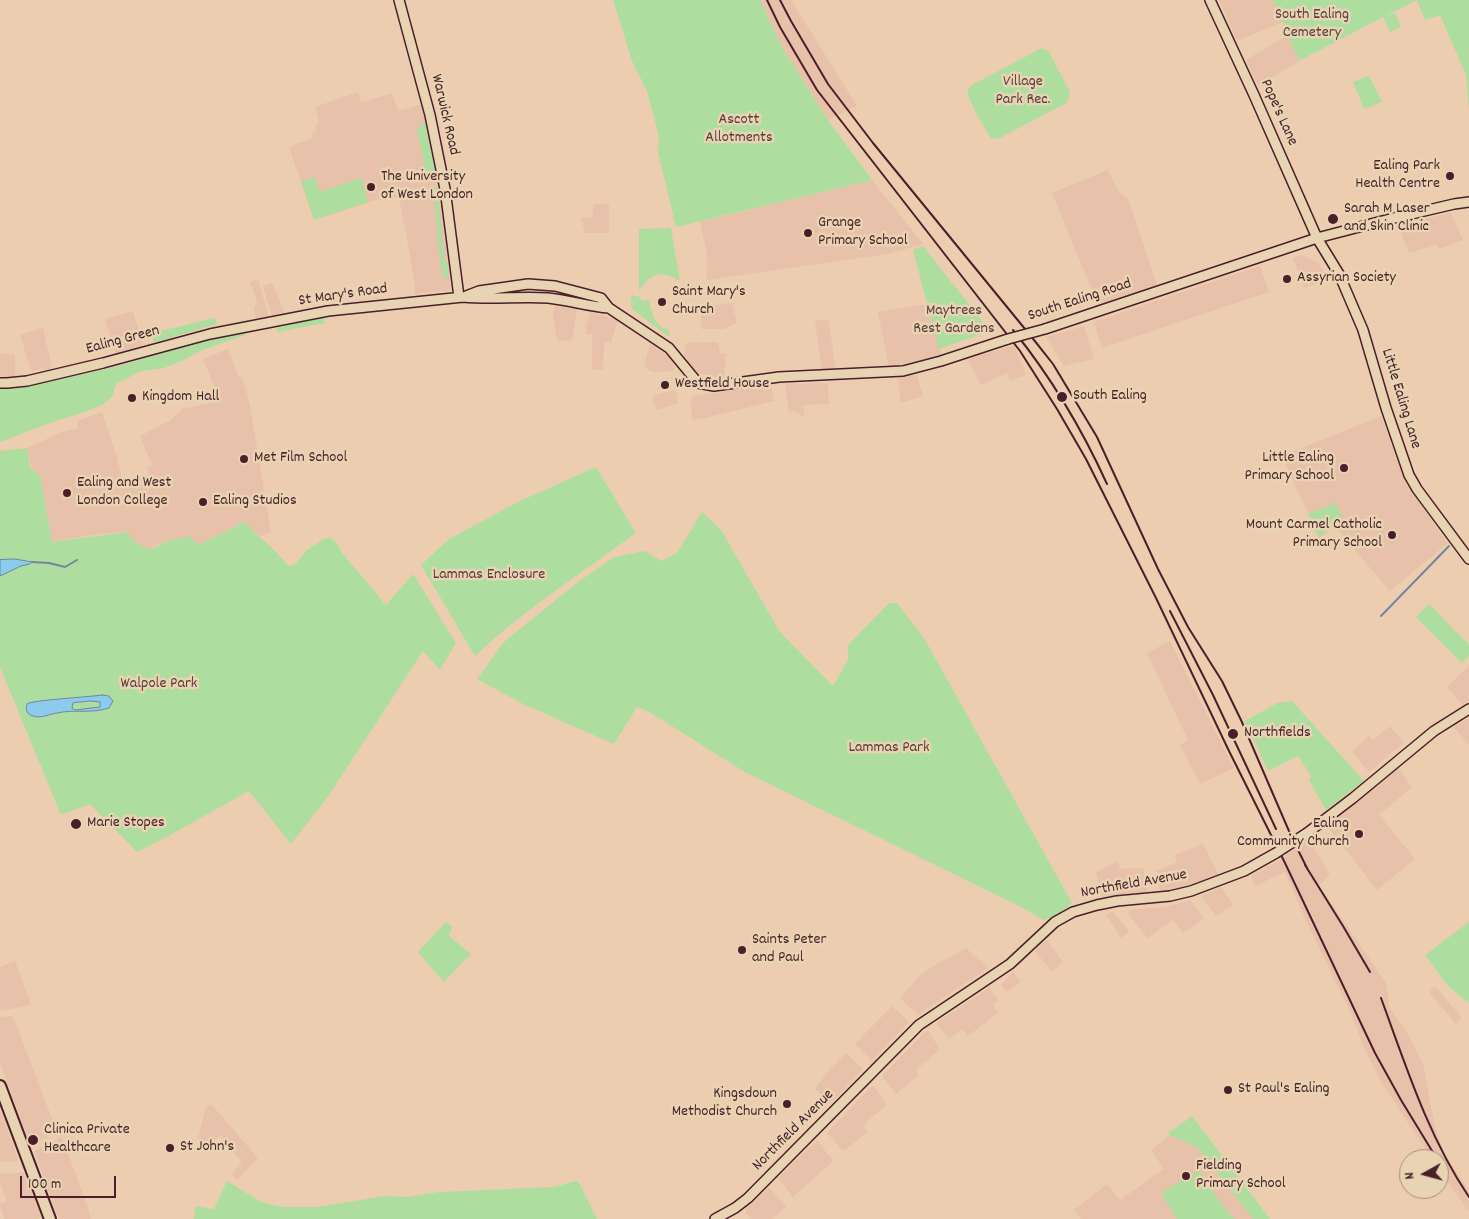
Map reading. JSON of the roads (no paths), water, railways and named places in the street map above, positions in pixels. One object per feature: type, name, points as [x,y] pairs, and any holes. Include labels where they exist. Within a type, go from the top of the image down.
[{"type":"main road","name":"Warwick Road","points":[[399,0],[430,115],[445,189],[461,297]]},
{"type":"main road","name":"Pope's Lane","points":[[1210,0],[1317,238]]},
{"type":"main road","name":"South Ealing Road","points":[[693,379],[703,384],[722,386],[779,377],[903,371],[1045,329],[1317,238],[1390,219],[1469,202]]},
{"type":"main road","name":"Little Ealing Lane","points":[[1317,238],[1338,274],[1363,330],[1386,408],[1409,475],[1417,489],[1469,559]]},
{"type":"main road","name":"St Mary's Road","points":[[461,297],[479,291],[528,284],[554,286],[600,298],[609,308],[669,348],[693,379]]},
{"type":"main road","name":"St Mary's Road","points":[[228,331],[340,309],[461,297],[480,299],[550,298],[599,308],[609,308]]},
{"type":"main road","name":"Ealing Green","points":[[0,383],[26,381],[228,331]]},
{"type":"main road","name":"Northfield Avenue","points":[[715,1219],[748,1198],[919,1025],[1010,964],[1055,922],[1073,912],[1097,905],[1117,901],[1170,896],[1191,891],[1244,871],[1307,833],[1360,793],[1434,731],[1469,709]]},
{"type":"main road","points":[[0,1086],[50,1219]]},
{"type":"water","points":[[15,559],[32,562],[0,576],[0,560]]},
{"type":"water","points":[[102,695],[109,696],[113,701],[109,708],[63,712],[42,717],[31,715],[26,710],[27,704],[31,703]],"holes":[[[100,702],[100,707],[75,710],[72,708],[73,703]]]},
{"type":"waterway","points":[[1381,616],[1449,546]]},
{"type":"waterway","points":[[32,562],[49,563],[65,567],[77,560]]},
{"type":"railway","points":[[767,0],[780,27],[817,90],[1020,351],[1086,459],[1285,863],[1375,1053],[1431,1149]]},
{"type":"railway","points":[[780,0],[828,84],[873,143],[1053,364],[1097,437],[1158,569],[1188,627],[1222,681],[1308,870]]},
{"type":"railway","points":[[1013,330],[1065,404],[1107,484]]},
{"type":"railway","points":[[1170,611],[1213,695],[1276,829]]},
{"type":"railway","points":[[1305,865],[1370,972]]},
{"type":"railway","points":[[1381,998],[1409,1075],[1441,1150],[1469,1197]]},
{"type":"place","name":"Ealing Park Health Centre","points":[[1450,176]]},
{"type":"place","name":"The University of West London","points":[[371,187]]},
{"type":"place","name":"Sarah M Laser and Skin Clinic","points":[[1333,219]]},
{"type":"place","name":"Grange Primary School","points":[[808,233]]},
{"type":"place","name":"Assyrian Society","points":[[1287,279]]},
{"type":"place","name":"Saint Mary's Church","points":[[662,302]]},
{"type":"place","name":"Westfield House","points":[[665,385]]},
{"type":"place","name":"South Ealing","points":[[1062,397]]},
{"type":"place","name":"Kingdom Hall","points":[[132,398]]},
{"type":"place","name":"Met Film School","points":[[244,459]]},
{"type":"place","name":"Little Ealing Primary School","points":[[1344,468]]},
{"type":"place","name":"Ealing and West London College","points":[[67,493]]},
{"type":"place","name":"Ealing Studios","points":[[203,502]]},
{"type":"place","name":"Mount Carmel Catholic Primary School","points":[[1392,535]]},
{"type":"place","name":"Northfields","points":[[1233,734]]},
{"type":"place","name":"Marie Stopes","points":[[76,824]]},
{"type":"place","name":"Ealing Community Church","points":[[1359,834]]},
{"type":"place","name":"Saints Peter and Paul","points":[[742,950]]},
{"type":"place","name":"St Paul's Ealing","points":[[1228,1090]]},
{"type":"place","name":"Kingsdown Methodist Church","points":[[787,1104]]},
{"type":"place","name":"Clinica Private Healthcare","points":[[33,1140]]},
{"type":"place","name":"St John's","points":[[170,1148]]},
{"type":"place","name":"Fielding Primary School","points":[[1186,1176]]},
{"type":"park label","name":"South Ealing Cemetery","points":[[1312,25]]},
{"type":"park label","name":"Village Park Rec.","points":[[1023,92]]},
{"type":"park label","name":"Ascott Allotments","points":[[739,130]]},
{"type":"park label","name":"Maytrees Rest Gardens","points":[[954,321]]},
{"type":"park label","name":"Lammas Enclosure","points":[[489,576]]},
{"type":"park label","name":"Walpole Park","points":[[159,685]]},
{"type":"park label","name":"Lammas Park","points":[[889,749]]}]
